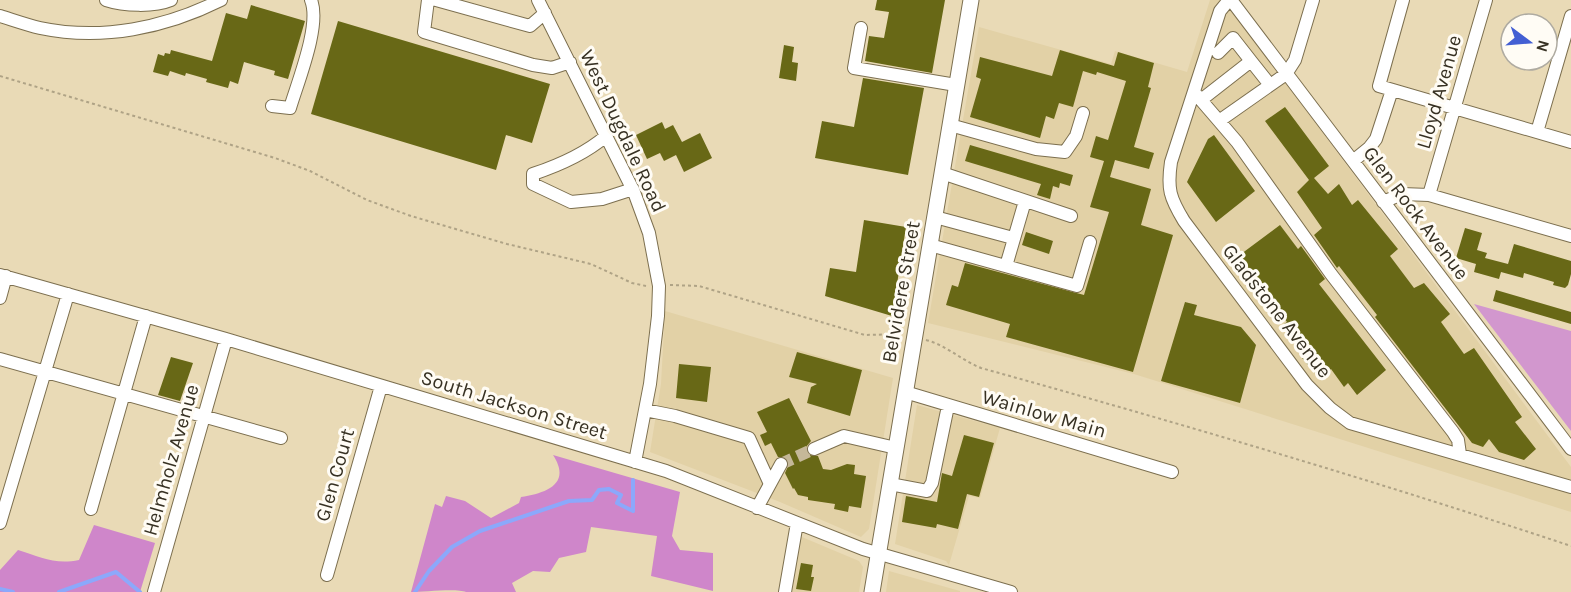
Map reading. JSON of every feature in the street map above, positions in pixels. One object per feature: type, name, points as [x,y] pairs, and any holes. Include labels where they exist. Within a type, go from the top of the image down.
[{"type":"main road","name":"Belvidere Street","points":[[872,592],[971,0]]},
{"type":"street","points":[[106,0],[135,4],[162,4],[171,0]]},
{"type":"street","points":[[0,16],[41,28],[92,33],[123,32],[159,25],[200,10],[219,0]]},
{"type":"street","points":[[272,106],[290,108],[314,27],[314,8],[311,0]]},
{"type":"street","points":[[428,0],[424,32],[533,65],[552,68],[570,62]]},
{"type":"street","points":[[436,0],[530,26],[545,13]]},
{"type":"street","name":"West Dugdale Road","points":[[538,0],[633,189],[649,232],[658,286],[656,336],[645,410],[634,462]]},
{"type":"street","name":"Glen Rock Avenue","points":[[1230,0],[1571,449]]},
{"type":"street","name":"Gladstone Avenue","points":[[1230,0],[1220,11],[1197,96],[1171,162],[1168,181],[1171,200],[1184,221],[1307,385],[1330,408],[1350,423],[1571,487]]},
{"type":"street","points":[[1219,121],[1286,74],[1295,60],[1313,0]]},
{"type":"street","points":[[1403,0],[1379,86],[1571,141]]},
{"type":"street","name":"Lloyd Avenue","points":[[1430,195],[1486,0]]},
{"type":"street","points":[[1537,132],[1571,16]]},
{"type":"street","points":[[861,28],[854,68],[956,85]]},
{"type":"street","points":[[1218,53],[1233,38],[1270,85]]},
{"type":"street","points":[[1251,61],[1197,96],[1237,142],[1331,274],[1453,432],[1458,440],[1460,454]]},
{"type":"street","points":[[1353,161],[1376,139],[1392,90]]},
{"type":"street","points":[[950,125],[1036,149],[1065,152],[1076,136],[1083,113]]},
{"type":"street","points":[[606,135],[593,147],[559,165],[533,174],[533,184],[571,202],[602,198],[633,189]]},
{"type":"street","points":[[942,173],[1071,216]]},
{"type":"street","points":[[1383,202],[1402,194],[1430,195],[1571,236]]},
{"type":"street","points":[[1006,266],[1025,201]]},
{"type":"street","points":[[935,217],[1013,238]]},
{"type":"street","points":[[930,245],[1077,286],[1090,242]]},
{"type":"street","points":[[0,298],[3,276]]},
{"type":"street","name":"South Jackson Street","points":[[3,276],[226,339],[686,478],[757,508],[879,553],[1011,592]]},
{"type":"street","points":[[0,523],[68,294]]},
{"type":"street","points":[[91,509],[146,316]]},
{"type":"street","name":"Helmholz Avenue","points":[[154,592],[226,339]]},
{"type":"street","points":[[0,359],[281,438]]},
{"type":"street","name":"Glen Court","points":[[327,575],[381,386]]},
{"type":"street","name":"Wainlow Main","points":[[905,392],[1172,472]]},
{"type":"street","points":[[890,484],[927,491],[932,483],[948,406]]},
{"type":"street","points":[[645,410],[675,416],[749,438],[770,484]]},
{"type":"street","points":[[814,449],[844,436],[896,448]]},
{"type":"street","points":[[757,508],[781,464]]},
{"type":"street","points":[[785,592],[797,523]]},
{"type":"path","points":[[0,76],[274,158],[310,171],[367,200],[411,216],[530,250],[591,264],[632,283],[651,286]]},
{"type":"path","points":[[665,285],[699,286],[865,335],[879,336],[898,333]]},
{"type":"path","points":[[928,340],[981,368],[1273,452],[1571,546]]},
{"type":"shaded area","points":[[1210,0],[1224,0],[1571,467],[1571,512],[1134,374],[928,323],[979,27],[1111,64],[1115,51],[1187,72]]},
{"type":"shaded area","points":[[1474,304],[1571,331],[1571,431]]},
{"type":"shaded area","points":[[665,311],[893,378],[869,529],[861,537],[780,502],[650,452],[661,384]]},
{"type":"shaded area","points":[[917,405],[1000,428],[980,498],[969,496],[949,565],[946,561],[895,544]]},
{"type":"shaded area","points":[[553,455],[680,492],[672,536],[680,550],[713,553],[713,591],[651,576],[657,536],[591,527],[586,552],[559,558],[550,572],[533,571],[512,583],[516,592],[448,590],[411,592],[435,504],[442,507],[446,496],[465,501],[491,518],[519,503],[521,497],[547,490],[558,480],[560,473]]},
{"type":"shaded area","points":[[94,525],[155,543],[140,592],[0,592],[0,570],[18,550],[55,561],[79,560]]},
{"type":"shaded area","points":[[790,532],[859,561],[863,567],[859,592],[779,592]]},
{"type":"shaded area","points":[[889,571],[960,591],[960,592],[886,592]]},
{"type":"building","points":[[877,0],[945,0],[932,73],[865,61],[869,36],[884,38],[889,12],[875,10]]},
{"type":"building","points":[[251,5],[305,21],[288,79],[274,75],[275,71],[244,62],[238,84],[230,81],[228,88],[186,73],[185,76],[170,71],[168,76],[153,72],[158,54],[164,56],[165,53],[170,54],[171,50],[212,61],[226,13],[247,19]]},
{"type":"building","points":[[338,21],[550,84],[532,143],[506,135],[496,170],[311,114]]},
{"type":"building","points":[[784,45],[794,47],[792,62],[798,63],[796,81],[779,78]]},
{"type":"building","points":[[1060,50],[1114,66],[1118,52],[1154,63],[1148,87],[1151,88],[1134,147],[1154,153],[1149,169],[1115,160],[1110,177],[1151,189],[1141,225],[1173,235],[1133,372],[1006,337],[1010,324],[946,305],[952,285],[958,287],[965,263],[1084,295],[1109,212],[1090,207],[1104,161],[1090,157],[1096,136],[1108,140],[1126,81],[1097,72],[1096,75],[1083,71],[1073,107],[1059,103],[1054,119],[1046,116],[1040,138],[970,117],[981,79],[976,77],[980,57],[1052,76]]},
{"type":"building","points":[[863,78],[924,88],[908,175],[815,158],[822,121],[854,127]]},
{"type":"building","points":[[1285,107],[1329,166],[1314,178],[1328,194],[1339,184],[1352,205],[1358,200],[1398,249],[1390,256],[1414,288],[1424,283],[1450,314],[1441,322],[1464,354],[1474,348],[1522,417],[1515,422],[1536,449],[1524,460],[1499,452],[1489,439],[1483,447],[1472,443],[1314,235],[1322,228],[1297,192],[1309,180],[1265,121]]},
{"type":"building","points":[[662,122],[665,129],[673,125],[682,142],[700,133],[712,158],[684,172],[676,155],[664,161],[660,153],[647,159],[636,135]]},
{"type":"building","points":[[1214,135],[1255,191],[1216,222],[1187,182],[1208,139]]},
{"type":"building","points":[[970,145],[1073,175],[1070,186],[1060,183],[1059,188],[1053,186],[1050,199],[1037,195],[1041,184],[965,161]]},
{"type":"building","points":[[864,220],[906,227],[892,316],[825,296],[830,268],[856,272]]},
{"type":"building","points":[[1280,225],[1298,249],[1301,246],[1325,279],[1319,284],[1386,370],[1357,395],[1348,383],[1344,387],[1331,369],[1320,379],[1302,358],[1309,346],[1291,333],[1284,324],[1287,322],[1237,257]]},
{"type":"building","points":[[1465,228],[1482,233],[1477,250],[1487,253],[1485,258],[1508,264],[1514,244],[1571,261],[1568,285],[1565,288],[1553,285],[1554,282],[1524,273],[1523,278],[1501,272],[1499,279],[1474,272],[1476,264],[1456,258]]},
{"type":"building","points":[[1026,232],[1053,241],[1049,254],[1022,245]]},
{"type":"building","points":[[1496,290],[1571,312],[1571,324],[1493,301]]},
{"type":"building","points":[[1185,302],[1197,305],[1194,315],[1241,327],[1256,345],[1240,403],[1161,381]]},
{"type":"building","points":[[797,352],[862,370],[850,416],[807,403],[811,387],[817,384],[789,377]]},
{"type":"building","points":[[171,357],[193,363],[180,401],[158,395]]},
{"type":"building","points":[[679,364],[711,367],[707,402],[676,398]]},
{"type":"building","points":[[789,398],[811,441],[806,447],[809,455],[818,456],[823,469],[831,470],[847,464],[855,465],[854,474],[866,476],[861,508],[849,506],[848,512],[834,509],[835,504],[808,500],[808,497],[798,495],[793,489],[785,473],[789,464],[788,460],[778,457],[771,443],[765,446],[760,435],[767,432],[757,412]]},
{"type":"building","points":[[964,435],[994,443],[979,497],[967,494],[958,529],[937,524],[936,528],[902,522],[906,496],[937,502],[942,473],[952,476]]},
{"type":"building","points":[[801,563],[813,565],[811,577],[814,577],[811,591],[796,589]]},
{"type":"waterway","points":[[415,592],[429,571],[452,547],[480,531],[569,501],[592,500],[599,490],[609,489],[621,495],[617,503],[633,511],[633,480]]},
{"type":"waterway","points":[[59,592],[116,572],[140,592]]},
{"type":"waterway","points":[[0,589],[13,592]]},
{"type":"tunnel","points":[[781,464],[814,449]]}]
